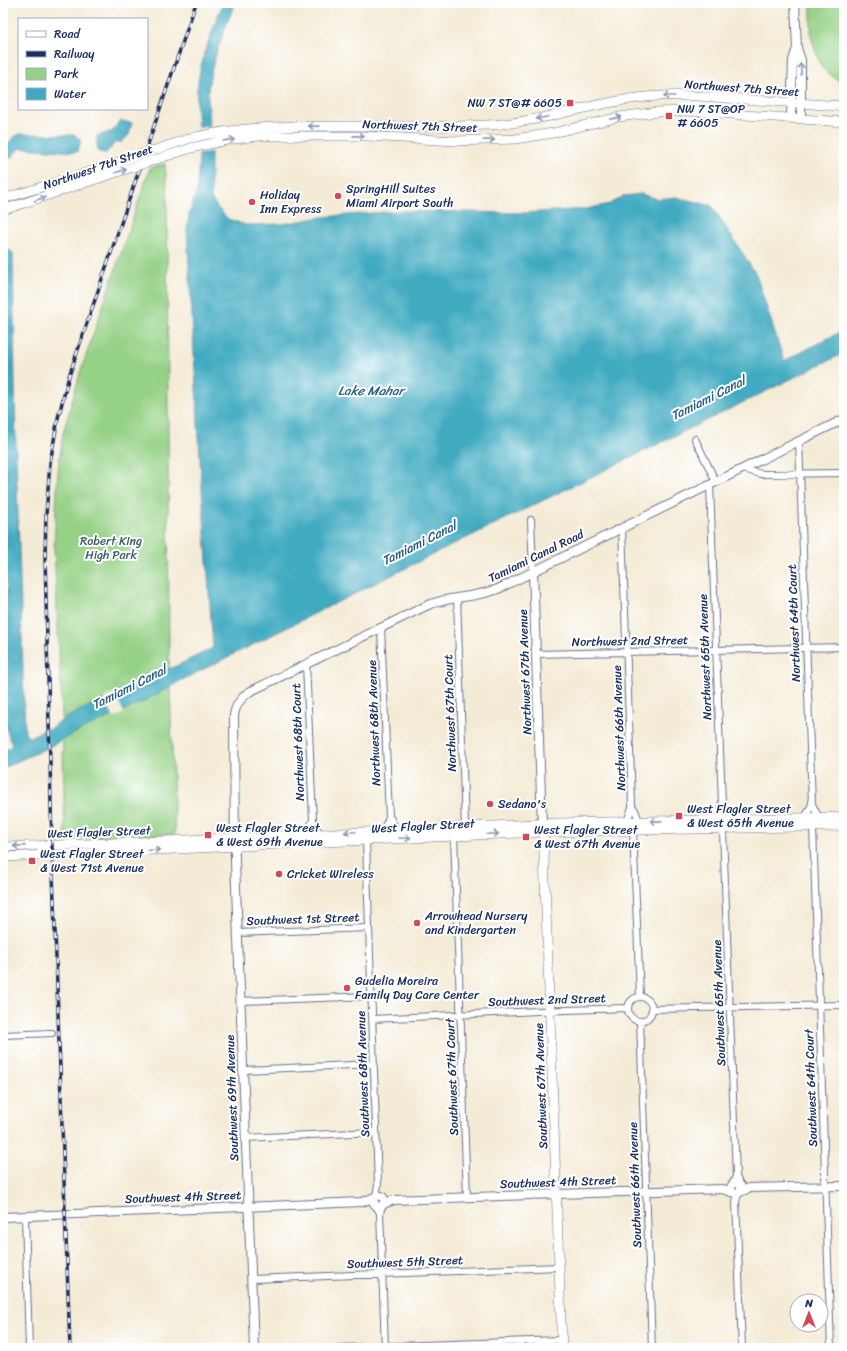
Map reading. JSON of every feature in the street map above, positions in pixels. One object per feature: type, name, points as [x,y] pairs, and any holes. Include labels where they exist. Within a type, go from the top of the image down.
[{"type":"main road","name":"Northwest 7th Street","points":[[3,210],[82,179],[229,130],[274,126],[487,125],[516,123],[545,118],[611,102],[660,96],[704,96],[844,106]]},
{"type":"main road","name":"Northwest 7th Street","points":[[191,143],[265,136],[360,136],[456,141],[515,139],[553,133],[618,117],[657,112],[690,112],[844,122]]},
{"type":"main road","name":"Northwest 7th Street","points":[[3,199],[82,179]]},
{"type":"main road","name":"West Flagler Street","points":[[235,842],[307,834],[465,827],[633,830],[805,818],[844,817]]},
{"type":"main road","name":"West Flagler Street","points":[[3,857],[119,848],[235,842],[366,840],[454,836],[639,821],[813,827],[844,826]]},
{"type":"main road","name":"Southwest 67th Avenue","points":[[543,828],[562,1344]]},
{"type":"main road","name":"West Flagler Street","points":[[3,847],[119,848]]},
{"type":"street","points":[[795,3],[797,48],[793,60],[797,103],[802,119]]},
{"type":"street","points":[[791,118],[797,103]]},
{"type":"street","name":"Tamiami Canal Road","points":[[237,704],[250,692],[428,605],[443,600],[489,593],[844,419]]},
{"type":"street","name":"Northwest 65th Avenue","points":[[696,439],[713,484],[723,824]]},
{"type":"street","name":"Northwest 64th Court","points":[[798,441],[812,804],[819,818]]},
{"type":"street","points":[[743,469],[761,474],[844,473]]},
{"type":"street","name":"Northwest 67th Avenue","points":[[531,520],[543,828]]},
{"type":"street","name":"Northwest 66th Avenue","points":[[622,528],[632,808],[630,810],[627,822]]},
{"type":"street","name":"Northwest 67th Court","points":[[457,598],[465,827]]},
{"type":"street","name":"Northwest 68th Avenue","points":[[381,628],[389,817],[383,831]]},
{"type":"street","name":"Northwest 2nd Street","points":[[536,654],[844,647]]},
{"type":"street","name":"Northwest 68th Court","points":[[306,664],[313,820],[320,834]]},
{"type":"street","name":"Southwest 69th Avenue","points":[[237,704],[234,716],[235,842],[242,1070],[254,1348]]},
{"type":"street","name":"Northwest 64th Court","points":[[805,818],[812,804]]},
{"type":"street","name":"Northwest 66th Avenue","points":[[632,808],[635,810],[639,821]]},
{"type":"street","name":"Northwest 68th Avenue","points":[[389,817],[396,830]]},
{"type":"street","name":"Northwest 68th Court","points":[[307,834],[313,820]]},
{"type":"street","name":"Southwest 65th Avenue","points":[[723,824],[742,1348]]},
{"type":"street","name":"Southwest 64th Court","points":[[813,827],[831,1348]]},
{"type":"street","points":[[633,830],[640,996]]},
{"type":"street","name":"Southwest 67th Court","points":[[454,836],[467,1197]]},
{"type":"street","name":"Southwest 68th Avenue","points":[[366,840],[385,1347]]},
{"type":"street","name":"Southwest 1st Street","points":[[238,933],[369,928]]},
{"type":"street","points":[[240,1001],[371,996]]},
{"type":"street","points":[[640,996],[631,1000],[627,1008],[628,1014],[632,1018],[640,1021],[648,1017],[652,1008]]},
{"type":"street","points":[[640,996],[648,1000],[652,1008]]},
{"type":"street","points":[[652,1008],[844,1005]]},
{"type":"street","name":"Southwest 2nd Street","points":[[372,1019],[550,1010],[627,1008]]},
{"type":"street","name":"Southwest 66th Avenue","points":[[640,1021],[652,1348]]},
{"type":"street","points":[[3,1035],[52,1033]]},
{"type":"street","points":[[242,1070],[374,1064]]},
{"type":"street","points":[[245,1138],[376,1132]]},
{"type":"street","name":"Southwest 4th Street","points":[[3,1217],[467,1197],[723,1189],[736,1187],[844,1186]]},
{"type":"street","points":[[25,1216],[29,1348]]},
{"type":"street","name":"Southwest 5th Street","points":[[251,1279],[559,1267]]},
{"type":"street","points":[[340,1348],[562,1344]]},
{"type":"green space","points":[[811,3],[844,3],[844,82],[839,81],[821,67],[811,36]]},
{"type":"green space","name":"Robert King High Park","points":[[165,164],[167,187],[169,661],[175,834],[65,839],[62,714],[54,548],[58,471],[63,433],[80,373],[150,168]]},
{"type":"water","points":[[223,3],[235,3],[211,72],[208,99],[210,126],[198,127],[197,90],[201,68],[207,46]]},
{"type":"water","points":[[121,121],[132,123],[129,135],[122,142],[115,142],[106,153],[99,152],[97,146],[97,136],[113,131]]},
{"type":"water","points":[[20,134],[74,135],[80,139],[80,144],[77,152],[22,148],[17,150],[12,157],[5,157],[9,143],[14,137]]},
{"type":"water","name":"Lake Mahar","points":[[211,152],[211,198],[228,219],[246,225],[283,224],[322,217],[399,211],[524,213],[586,209],[610,204],[623,196],[641,194],[658,199],[676,197],[712,206],[756,274],[784,361],[844,330],[844,353],[436,553],[180,681],[145,701],[3,768],[3,751],[12,746],[6,728],[5,715],[7,693],[7,644],[3,249],[6,248],[13,253],[16,452],[25,733],[30,737],[45,729],[51,729],[64,719],[84,708],[122,691],[122,689],[158,675],[161,671],[172,668],[213,648],[201,476],[187,230],[189,213],[197,190],[199,155]]},
{"type":"pier","points":[[114,693],[124,713],[114,718],[104,698]]},
{"type":"railway","points":[[70,1348],[52,846],[45,556],[46,515],[50,463],[58,418],[69,376],[196,3]]},
{"type":"place","name":"NW 7 ST@# 6605","points":[[570,103]]},
{"type":"place","name":"NW 7 ST@OP # 6605","points":[[669,116]]},
{"type":"place","name":"SpringHill Suites Miami Airport South","points":[[338,196]]},
{"type":"place","name":"Holiday Inn Express","points":[[252,202]]},
{"type":"place","name":"Sedano's","points":[[490,804]]},
{"type":"place","name":"West Flagler Street & West 65th Avenue","points":[[679,816]]},
{"type":"place","name":"West Flagler Street & West 69th Avenue","points":[[208,835]]},
{"type":"place","name":"West Flagler Street & West 67th Avenue","points":[[526,837]]},
{"type":"place","name":"West Flagler Street & West 71st Avenue","points":[[32,861]]},
{"type":"place","name":"Cricket Wireless","points":[[279,874]]},
{"type":"place","name":"Arrowhead Nursery and Kindergarten","points":[[417,923]]},
{"type":"place","name":"Gudelia Moreira Family Day Care Center","points":[[347,988]]},
{"type":"water label","name":"Tamiami Canal","points":[[708,398]]},
{"type":"water label","name":"Tamiami Canal","points":[[419,543]]},
{"type":"water label","name":"Tamiami Canal","points":[[129,687]]}]
